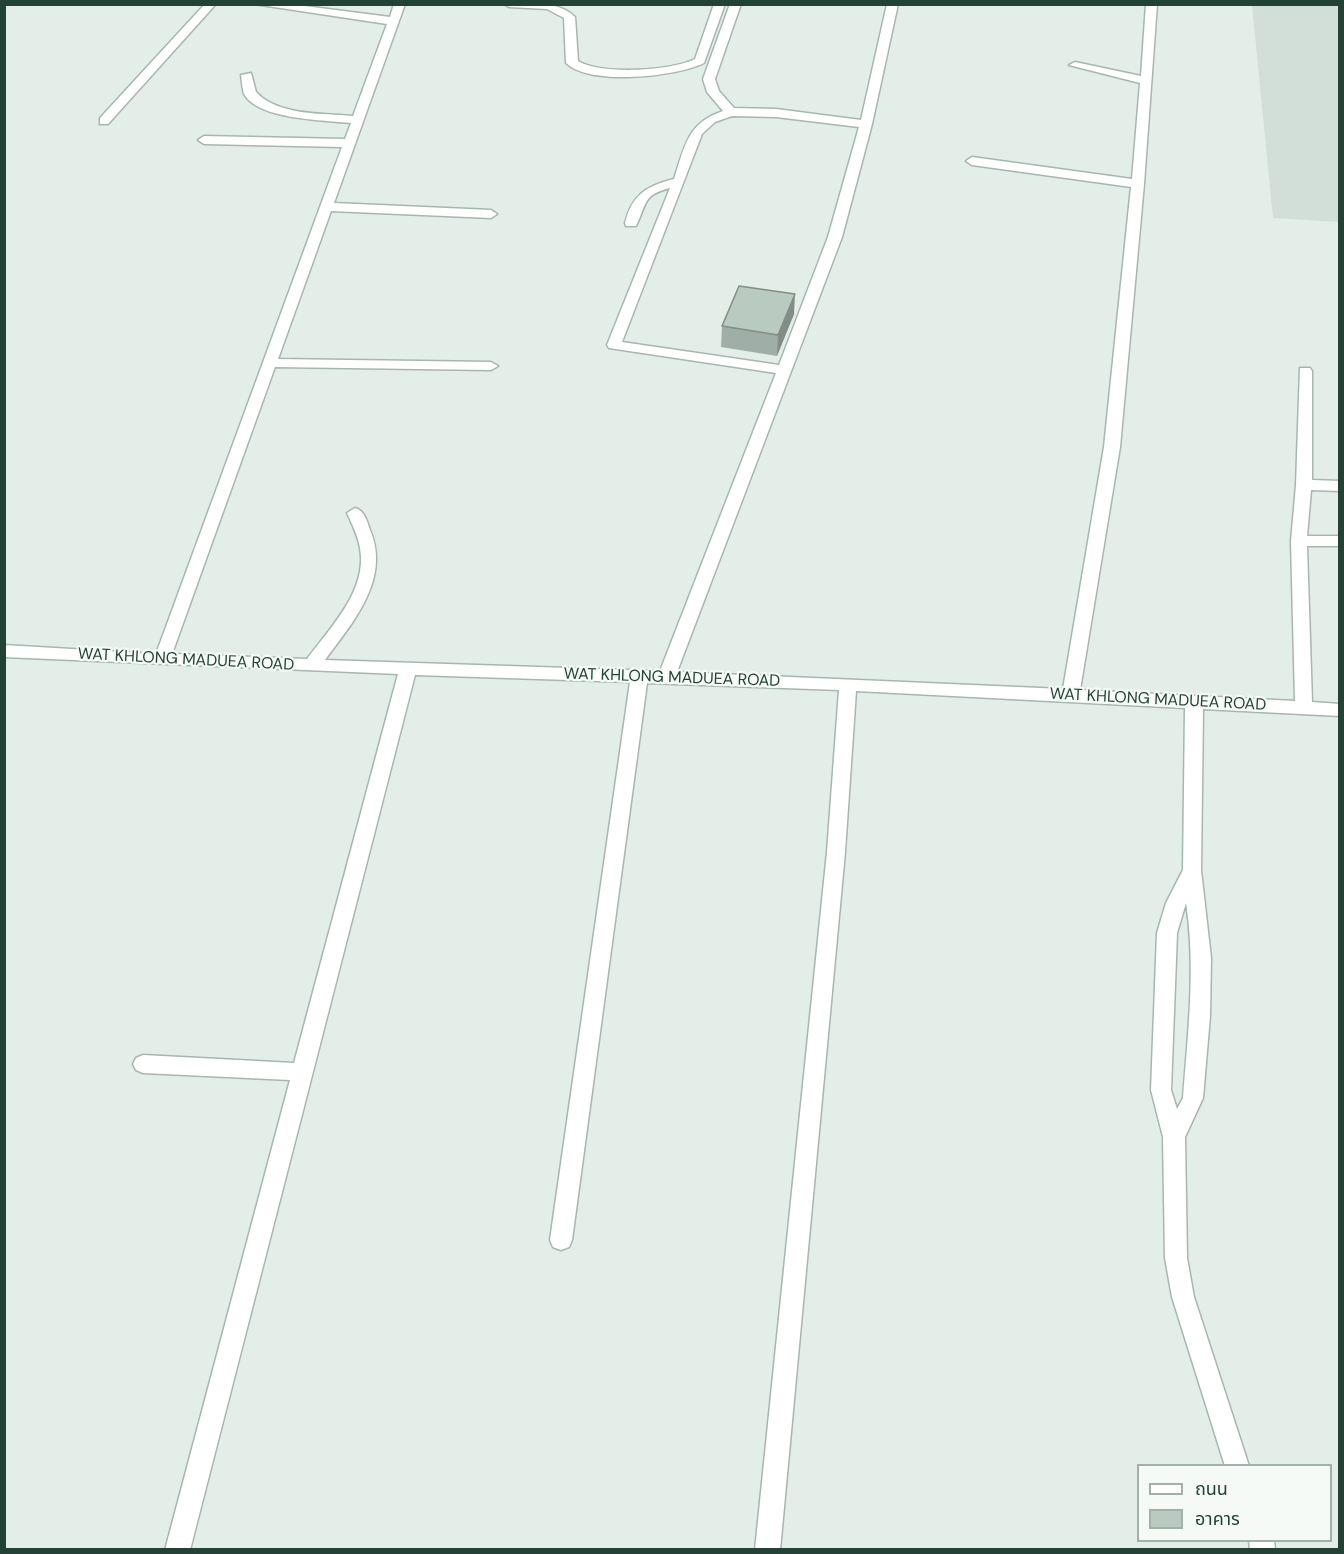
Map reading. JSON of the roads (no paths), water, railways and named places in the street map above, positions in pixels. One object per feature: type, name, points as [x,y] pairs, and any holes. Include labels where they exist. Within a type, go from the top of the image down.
[{"type":"street","points":[[104,121],[211,4]]},
{"type":"street","points":[[259,4],[394,21]]},
{"type":"street","points":[[162,660],[400,4]]},
{"type":"street","points":[[509,4],[554,6],[564,11],[569,17],[572,63],[585,70],[603,71],[676,69],[695,65],[700,61],[720,4]]},
{"type":"street","points":[[731,112],[713,92],[709,79],[736,4]]},
{"type":"street","points":[[666,678],[835,237],[866,124],[893,4]]},
{"type":"street","points":[[1071,695],[1112,447],[1138,184],[1152,4]]},
{"type":"street","points":[[1075,65],[1146,81]]},
{"type":"street","points":[[247,75],[250,93],[259,103],[308,115],[358,120]]},
{"type":"street","points":[[783,370],[614,345],[680,182],[696,134],[711,119],[731,112],[776,113],[866,124]]},
{"type":"street","points":[[204,140],[349,142]]},
{"type":"street","points":[[972,161],[1138,184]]},
{"type":"street","points":[[632,223],[636,201],[644,193],[680,182]]},
{"type":"street","points":[[327,207],[491,214]]},
{"type":"street","points":[[270,363],[491,366]]},
{"type":"street","points":[[1304,708],[1299,541],[1304,485],[1305,371]]},
{"type":"street","points":[[1304,485],[1340,486]]},
{"type":"street","points":[[311,666],[357,600],[368,572],[369,550],[356,513]]},
{"type":"street","points":[[1299,541],[1340,542]]},
{"type":"street","name":"WAT KHLONG MADUEA ROAD","points":[[4,651],[311,666],[848,684],[1340,710]]},
{"type":"street","points":[[177,1550],[408,669]]},
{"type":"street","points":[[561,1240],[639,677]]},
{"type":"street","points":[[767,1550],[836,852],[848,684]]},
{"type":"street","points":[[1174,1137],[1193,1098],[1200,1016],[1201,958],[1192,870],[1194,702]]},
{"type":"street","points":[[1192,870],[1176,903],[1167,933],[1161,1090],[1174,1137],[1176,1258],[1183,1297],[1236,1464]]},
{"type":"street","points":[[143,1064],[303,1072]]}]
